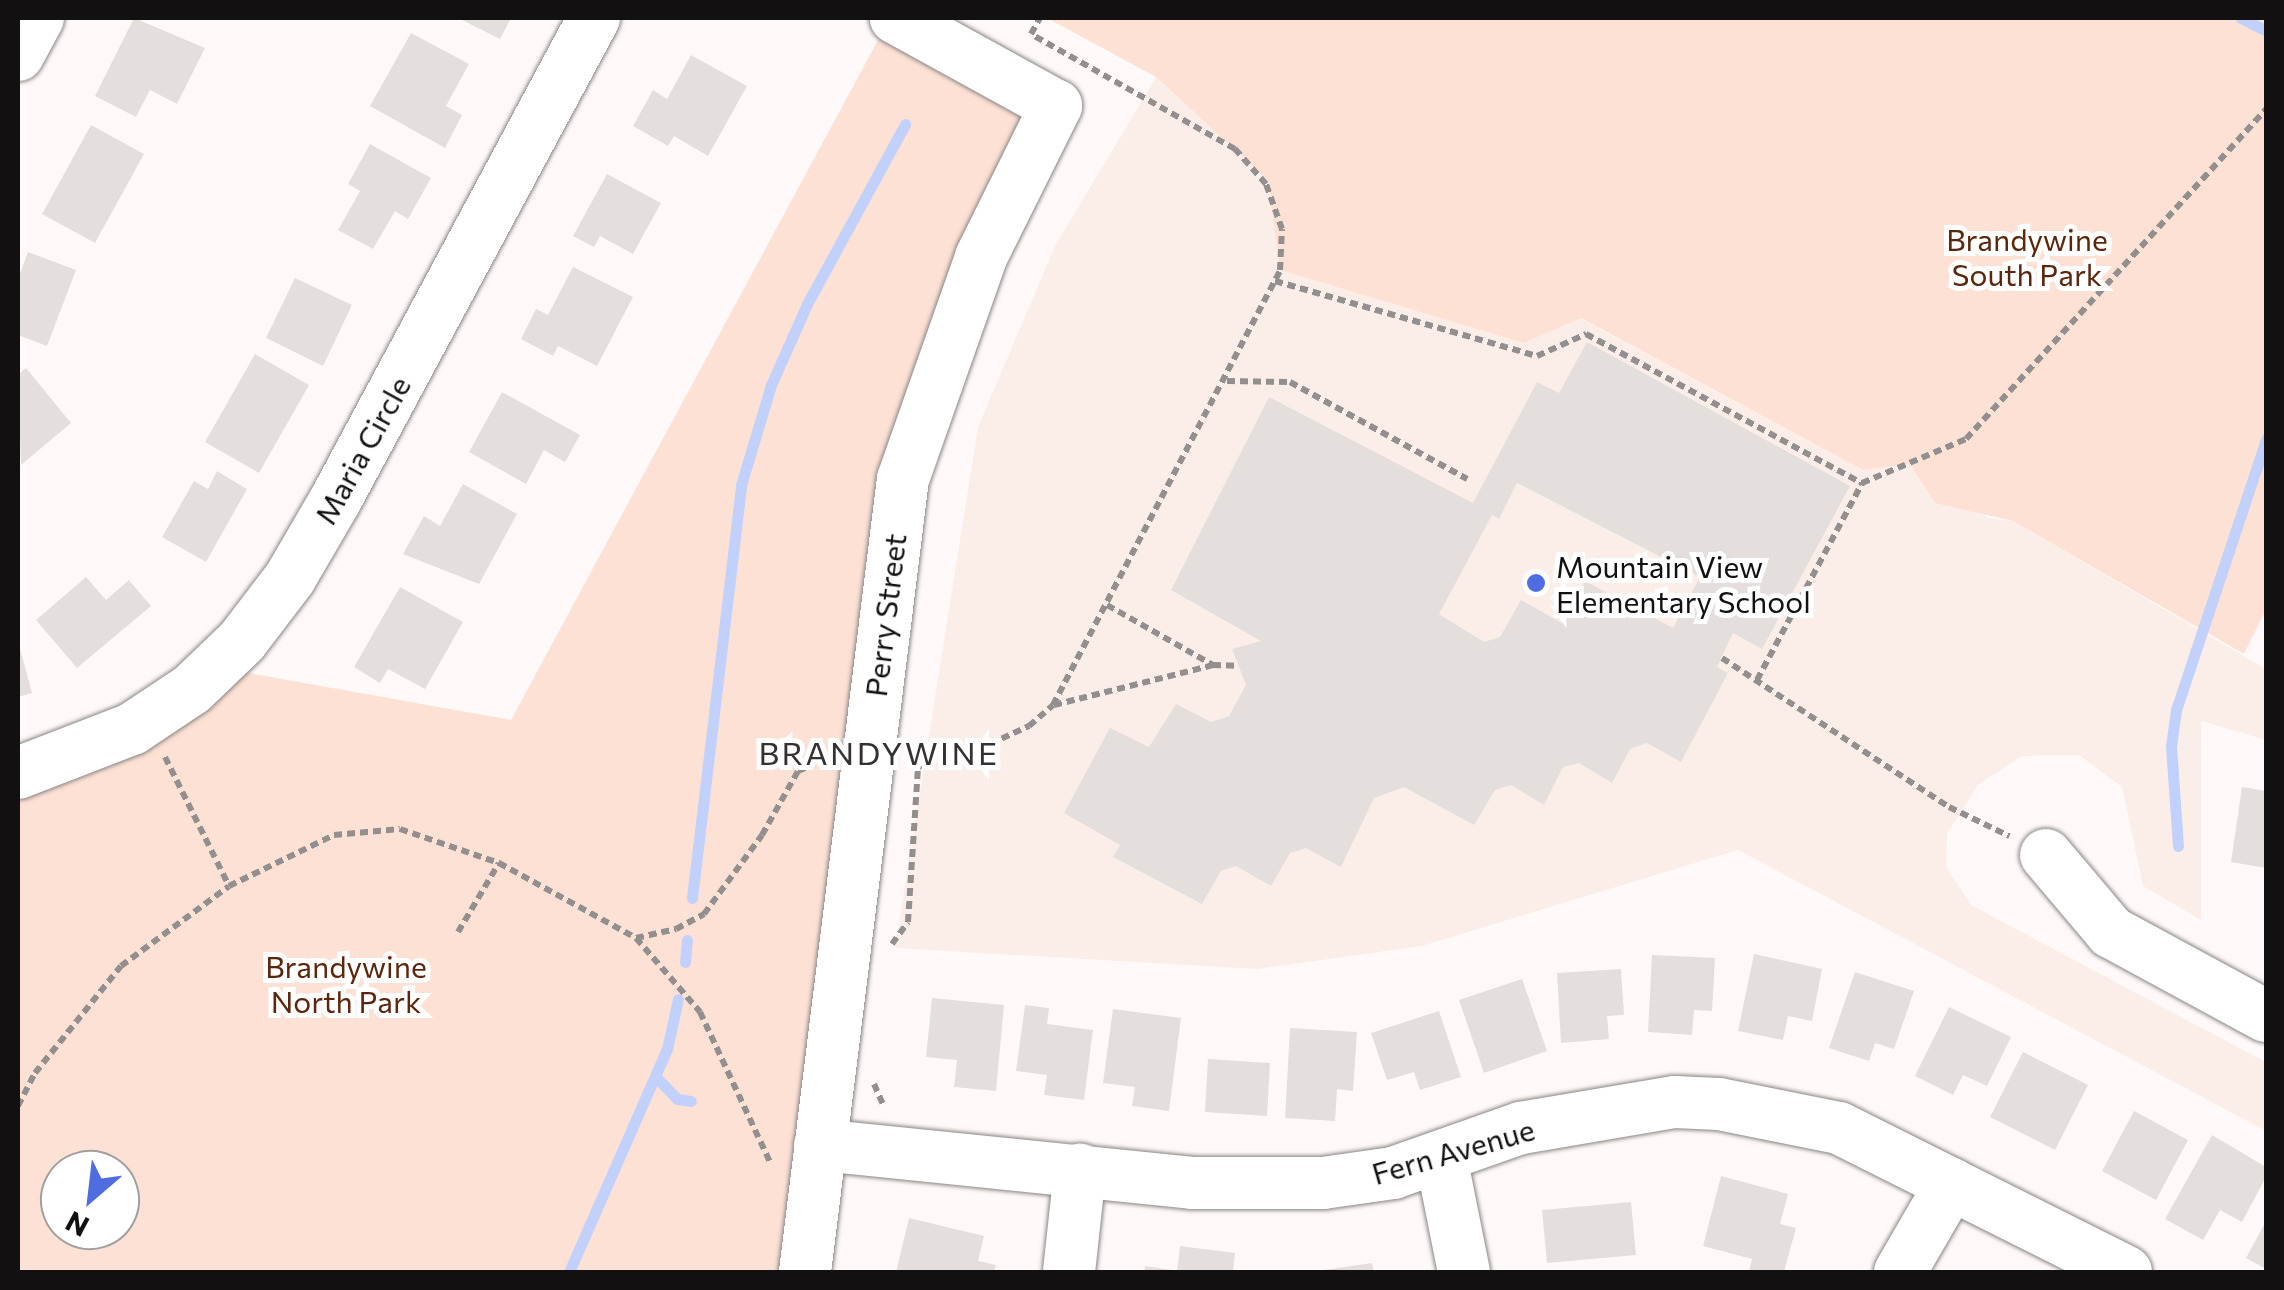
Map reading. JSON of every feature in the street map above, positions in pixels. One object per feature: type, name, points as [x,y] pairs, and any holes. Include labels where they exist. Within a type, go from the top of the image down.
[{"type":"street","points":[[18,55],[38,18]]},
{"type":"street","name":"Maria Circle","points":[[18,773],[147,720],[192,690],[242,641],[290,578],[594,18]]},
{"type":"street","name":"Perry Street","points":[[806,1272],[903,479],[980,257],[1056,106],[896,18]]},
{"type":"street","points":[[2046,854],[2111,932],[2266,1016]]},
{"type":"street","name":"Fern Avenue","points":[[820,1145],[1192,1182],[1323,1183],[1393,1174],[1521,1128],[1675,1102],[1719,1104],[1839,1128],[2126,1272]]},
{"type":"street","points":[[1441,1157],[1464,1272]]},
{"type":"street","points":[[1069,1272],[1080,1170]]},
{"type":"street","points":[[1900,1272],[1950,1184]]},
{"type":"path","points":[[890,946],[908,922],[918,768],[940,746],[990,744],[1030,726],[1053,705],[1227,381],[1275,282],[1282,229],[1266,184],[1235,148],[1031,34],[1040,18]]},
{"type":"path","points":[[1757,680],[1862,483],[1966,440],[2266,109]]},
{"type":"path","points":[[1275,282],[1538,356],[1586,334],[1862,483]]},
{"type":"path","points":[[1227,381],[1290,382],[1467,479]]},
{"type":"path","points":[[1107,605],[1214,665]]},
{"type":"path","points":[[1722,658],[1950,807],[2046,854]]},
{"type":"path","points":[[1053,705],[1214,665],[1238,666]]},
{"type":"path","points":[[147,720],[229,886]]},
{"type":"path","points":[[636,938],[676,929],[704,914],[762,835],[798,771],[810,766]]},
{"type":"path","points":[[18,1106],[35,1074],[121,966],[229,886],[352,830],[424,832],[499,863],[636,938],[700,1012],[774,1170]]},
{"type":"path","points":[[458,932],[499,863]]},
{"type":"path","points":[[876,1065],[874,1084],[884,1106]]},
{"type":"shaded area","name":"Mountain View Elementary School","points":[[1156,77],[1268,182],[1524,343],[1580,318],[1863,470],[1910,464],[1988,518],[2013,521],[2266,669],[2266,740],[2201,721],[2201,920],[2143,886],[2122,787],[2079,755],[2022,756],[1978,785],[1947,834],[1946,866],[1971,905],[2266,1062],[2266,1131],[1738,850],[1422,946],[1257,969],[895,948],[978,427],[1055,246]]},
{"type":"green space","name":"Brandywine North Park","points":[[890,18],[1056,106],[921,420],[806,1272],[18,1272],[18,773],[215,667],[511,720]]},
{"type":"green space","name":"Brandywine South Park","points":[[1047,18],[2266,18],[2266,610],[2244,654],[2013,521],[1935,503],[1910,464],[1863,470],[1581,318],[1524,343],[1280,270],[1268,181],[1156,77]]},
{"type":"building","points":[[134,18],[205,48],[177,104],[150,90],[136,117],[95,96]]},
{"type":"building","points":[[458,18],[511,18],[500,39]]},
{"type":"building","points":[[411,33],[469,64],[446,106],[462,115],[445,148],[370,106]]},
{"type":"building","points":[[691,55],[747,86],[708,156],[674,136],[668,146],[633,126],[653,90],[667,99]]},
{"type":"building","points":[[91,125],[144,154],[95,243],[42,214]]},
{"type":"building","points":[[370,144],[431,178],[408,219],[395,211],[373,249],[338,230],[360,191],[348,184]]},
{"type":"building","points":[[607,174],[661,203],[633,254],[600,236],[594,247],[573,236]]},
{"type":"building","points":[[28,252],[76,270],[47,346],[18,335],[18,279]]},
{"type":"building","points":[[573,267],[633,297],[597,366],[558,346],[553,356],[521,339],[536,309],[548,315]]},
{"type":"building","points":[[295,278],[352,305],[323,366],[266,338]]},
{"type":"building","points":[[1587,342],[1850,486],[1762,649],[1733,633],[1717,667],[1728,673],[1681,762],[1647,743],[1630,749],[1612,783],[1579,763],[1563,767],[1544,805],[1511,785],[1495,790],[1474,825],[1404,787],[1374,798],[1341,867],[1306,848],[1290,853],[1271,886],[1236,866],[1221,871],[1202,904],[1113,857],[1120,845],[1064,813],[1110,728],[1149,747],[1176,704],[1211,722],[1229,716],[1246,685],[1232,649],[1261,641],[1171,590],[1269,397],[1473,503],[1537,382],[1559,393]],"holes":[[[1517,483],[1700,577],[1673,628],[1585,581],[1562,623],[1521,600],[1500,637],[1484,642],[1439,614],[1492,515],[1499,519]]]},
{"type":"building","points":[[255,354],[309,385],[259,473],[205,442]]},
{"type":"building","points":[[26,368],[71,423],[21,465],[18,375]]},
{"type":"building","points":[[502,392],[580,435],[565,462],[544,450],[526,484],[469,452]]},
{"type":"building","points":[[217,471],[247,489],[206,562],[162,537],[194,481],[208,489]]},
{"type":"building","points":[[463,484],[517,514],[479,584],[403,554],[424,516],[440,526]]},
{"type":"building","points":[[86,577],[106,600],[129,580],[151,606],[77,668],[36,620]]},
{"type":"building","points":[[400,587],[463,622],[425,689],[388,669],[380,683],[354,667]]},
{"type":"building","points":[[18,646],[32,693],[18,697]]},
{"type":"building","points":[[2242,787],[2266,791],[2266,868],[2231,862]]},
{"type":"building","points":[[1754,954],[1822,969],[1812,1021],[1788,1016],[1783,1040],[1738,1031]]},
{"type":"building","points":[[1652,955],[1715,958],[1712,1011],[1694,1010],[1692,1035],[1648,1032]]},
{"type":"building","points":[[1621,969],[1624,1015],[1607,1016],[1609,1039],[1561,1043],[1557,973]]},
{"type":"building","points":[[1855,972],[1914,991],[1894,1049],[1875,1043],[1869,1061],[1829,1048]]},
{"type":"building","points":[[1522,979],[1547,1051],[1484,1073],[1459,1000]]},
{"type":"building","points":[[932,998],[1004,1005],[996,1091],[954,1087],[957,1060],[926,1057]]},
{"type":"building","points":[[1025,1005],[1049,1008],[1047,1024],[1093,1030],[1084,1100],[1044,1095],[1047,1075],[1016,1071]]},
{"type":"building","points":[[1949,1007],[2011,1037],[1987,1086],[1963,1075],[1953,1095],[1915,1076]]},
{"type":"building","points":[[1113,1009],[1181,1018],[1169,1111],[1132,1106],[1135,1087],[1103,1083]]},
{"type":"building","points":[[1439,1011],[1461,1077],[1420,1090],[1414,1072],[1387,1080],[1371,1033]]},
{"type":"building","points":[[1290,1028],[1357,1032],[1353,1091],[1337,1089],[1335,1121],[1285,1118]]},
{"type":"building","points":[[2023,1052],[2088,1085],[2055,1150],[1990,1117]]},
{"type":"building","points":[[1208,1059],[1270,1063],[1267,1116],[1205,1112]]},
{"type":"building","points":[[2134,1111],[2188,1140],[2156,1200],[2102,1171]]},
{"type":"building","points":[[2212,1135],[2266,1167],[2266,1177],[2242,1222],[2220,1210],[2203,1240],[2165,1219]]},
{"type":"building","points":[[1721,1176],[1788,1194],[1780,1224],[1796,1228],[1784,1272],[1749,1272],[1752,1259],[1703,1246]]},
{"type":"building","points":[[1631,1202],[1636,1255],[1547,1263],[1542,1210]]},
{"type":"building","points":[[909,1218],[984,1236],[978,1261],[996,1265],[994,1272],[896,1272]]},
{"type":"building","points":[[2266,1221],[2266,1269],[2246,1258]]},
{"type":"building","points":[[1180,1246],[1235,1253],[1233,1272],[1177,1272]]},
{"type":"building","points":[[1372,1263],[1374,1272],[1324,1272],[1324,1270]]},
{"type":"building","points":[[1145,1266],[1172,1270],[1172,1272],[1144,1272]]},
{"type":"waterway","points":[[2241,18],[2266,31]]},
{"type":"waterway","points":[[692,898],[741,485],[771,385],[807,304],[905,124]]},
{"type":"waterway","points":[[2178,846],[2171,746],[2176,710],[2266,439]]},
{"type":"waterway","points":[[685,962],[687,940]]},
{"type":"waterway","points":[[569,1272],[667,1049],[678,999]]},
{"type":"waterway","points":[[656,1077],[677,1099],[691,1101]]},
{"type":"place","name":"Mountain View Elementary School","points":[[1536,583]]},
{"type":"district","name":"BRANDYWINE","points":[[879,752]]}]
